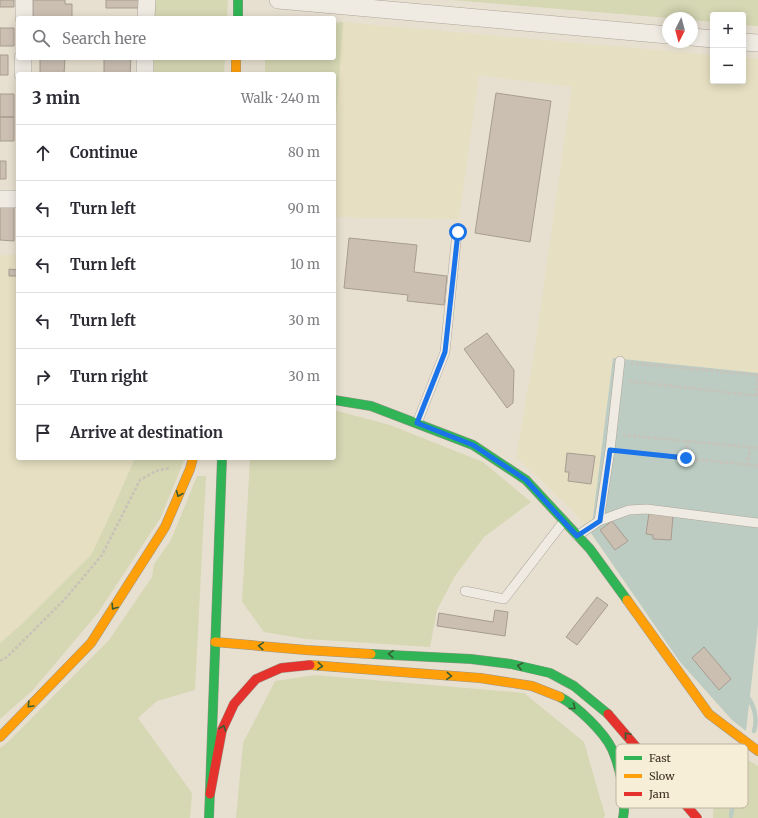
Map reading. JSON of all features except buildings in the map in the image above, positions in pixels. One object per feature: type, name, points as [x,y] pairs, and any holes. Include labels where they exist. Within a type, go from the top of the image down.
[{"type":"main road","points":[[238,0],[238,16]]},
{"type":"main road","points":[[236,60],[236,72]]},
{"type":"main road","points":[[336,400],[371,406],[473,445],[526,480],[590,549],[709,714],[758,751]]},
{"type":"main road","points":[[0,737],[91,643],[165,527],[192,460]]},
{"type":"main road","points":[[209,818],[214,642],[222,460]]},
{"type":"main road","points":[[214,642],[306,650],[471,659],[511,664],[550,673],[574,686],[612,717],[635,744]]},
{"type":"main road","points":[[210,794],[222,730],[234,704],[256,679],[281,668],[306,665],[480,678],[532,686],[562,698],[592,721],[612,748],[616,761]]},
{"type":"main road","points":[[623,818],[625,808]]},
{"type":"main road","points":[[689,808],[697,818]]},
{"type":"street","points":[[24,0],[24,16]]},
{"type":"street","points":[[146,16],[147,0]]},
{"type":"street","points":[[278,0],[662,34]]},
{"type":"street","points":[[698,38],[710,39]]},
{"type":"street","points":[[746,42],[758,43]]},
{"type":"street","points":[[23,72],[24,60]]},
{"type":"street","points":[[145,60],[145,72]]},
{"type":"street","points":[[0,198],[16,199]]},
{"type":"lane","points":[[417,423],[445,352],[458,232]]},
{"type":"lane","points":[[600,521],[620,361]]},
{"type":"lane","points":[[577,536],[600,521],[629,510],[647,509],[758,523]]},
{"type":"lane","points":[[465,591],[504,599],[564,520]]},
{"type":"path","points":[[618,380],[757,396],[758,376],[620,361]]},
{"type":"path","points":[[612,434],[758,448]]},
{"type":"path","points":[[686,458],[688,441]]},
{"type":"path","points":[[748,465],[750,448]]},
{"type":"path","points":[[610,450],[758,466]]},
{"type":"path","points":[[0,661],[7,657],[65,599],[102,555],[140,480],[156,471],[174,467],[190,469]]},
{"type":"shaded area","points":[[343,22],[710,55],[710,84],[746,84],[746,57],[758,59],[758,373],[613,358],[591,533],[570,508],[516,457],[534,354],[572,87],[479,75],[459,219],[336,217],[336,122]]},
{"type":"shaded area","points":[[0,255],[16,255],[16,460],[134,460],[91,555],[23,623],[0,643]]},
{"type":"shaded area","points":[[613,358],[758,373],[758,625],[746,731],[732,720],[680,662],[591,533]]},
{"type":"green space","points":[[152,0],[228,0],[227,16],[152,16]]},
{"type":"green space","points":[[452,0],[758,0],[758,26],[746,25],[746,12],[710,12],[710,22],[698,21],[698,12],[662,12],[662,18]]},
{"type":"green space","points":[[343,22],[336,122],[336,72],[265,72],[265,60],[336,60],[336,23]]},
{"type":"green space","points":[[152,60],[225,60],[224,72],[151,72]]},
{"type":"green space","points":[[336,411],[390,425],[483,462],[531,502],[484,537],[455,576],[437,610],[430,647],[306,639],[264,632],[242,602],[250,460],[336,460]]},
{"type":"green space","points":[[134,460],[184,460],[161,517],[98,613],[32,691],[0,719],[0,643],[23,623],[91,555]]},
{"type":"green space","points":[[197,476],[206,476],[195,690],[157,701],[138,718],[192,793],[190,818],[0,818],[0,748],[8,742],[109,640],[152,577],[154,564],[171,540]]},
{"type":"green space","points":[[315,675],[524,693],[584,742],[605,815],[604,818],[236,818],[243,743],[275,681]]},
{"type":"green space","points":[[748,760],[758,766],[758,818],[713,818],[713,808],[748,808]]},
{"type":"waterway","points":[[747,696],[755,712],[756,722],[754,731]]},
{"type":"waterway","points":[[731,816],[732,808]]},
{"type":"traffic: fast","points":[[238,0],[238,16]]},
{"type":"traffic: fast","points":[[336,400],[371,406],[473,445],[526,480],[590,549],[627,600]]},
{"type":"traffic: fast","points":[[209,818],[222,460]]},
{"type":"traffic: fast","points":[[371,654],[471,659],[511,664],[550,673],[574,686],[608,714]]},
{"type":"traffic: fast","points":[[560,697],[567,701],[597,727],[608,742],[616,760]]},
{"type":"traffic: fast","points":[[623,818],[624,808]]},
{"type":"traffic: slow","points":[[236,60],[236,72]]},
{"type":"traffic: slow","points":[[0,737],[91,643],[165,527],[192,460]]},
{"type":"traffic: slow","points":[[627,600],[709,714],[758,751]]},
{"type":"traffic: slow","points":[[215,642],[371,654]]},
{"type":"traffic: slow","points":[[310,665],[480,678],[532,686],[560,697]]},
{"type":"traffic: jam","points":[[210,794],[222,730],[234,704],[256,679],[281,668],[310,665]]},
{"type":"traffic: jam","points":[[608,714],[634,744]]},
{"type":"traffic: jam","points":[[688,808],[697,818]]},
{"type":"route","points":[[458,232],[445,352],[417,423],[473,445],[526,480],[577,536],[600,521],[610,450],[686,458]]}]
